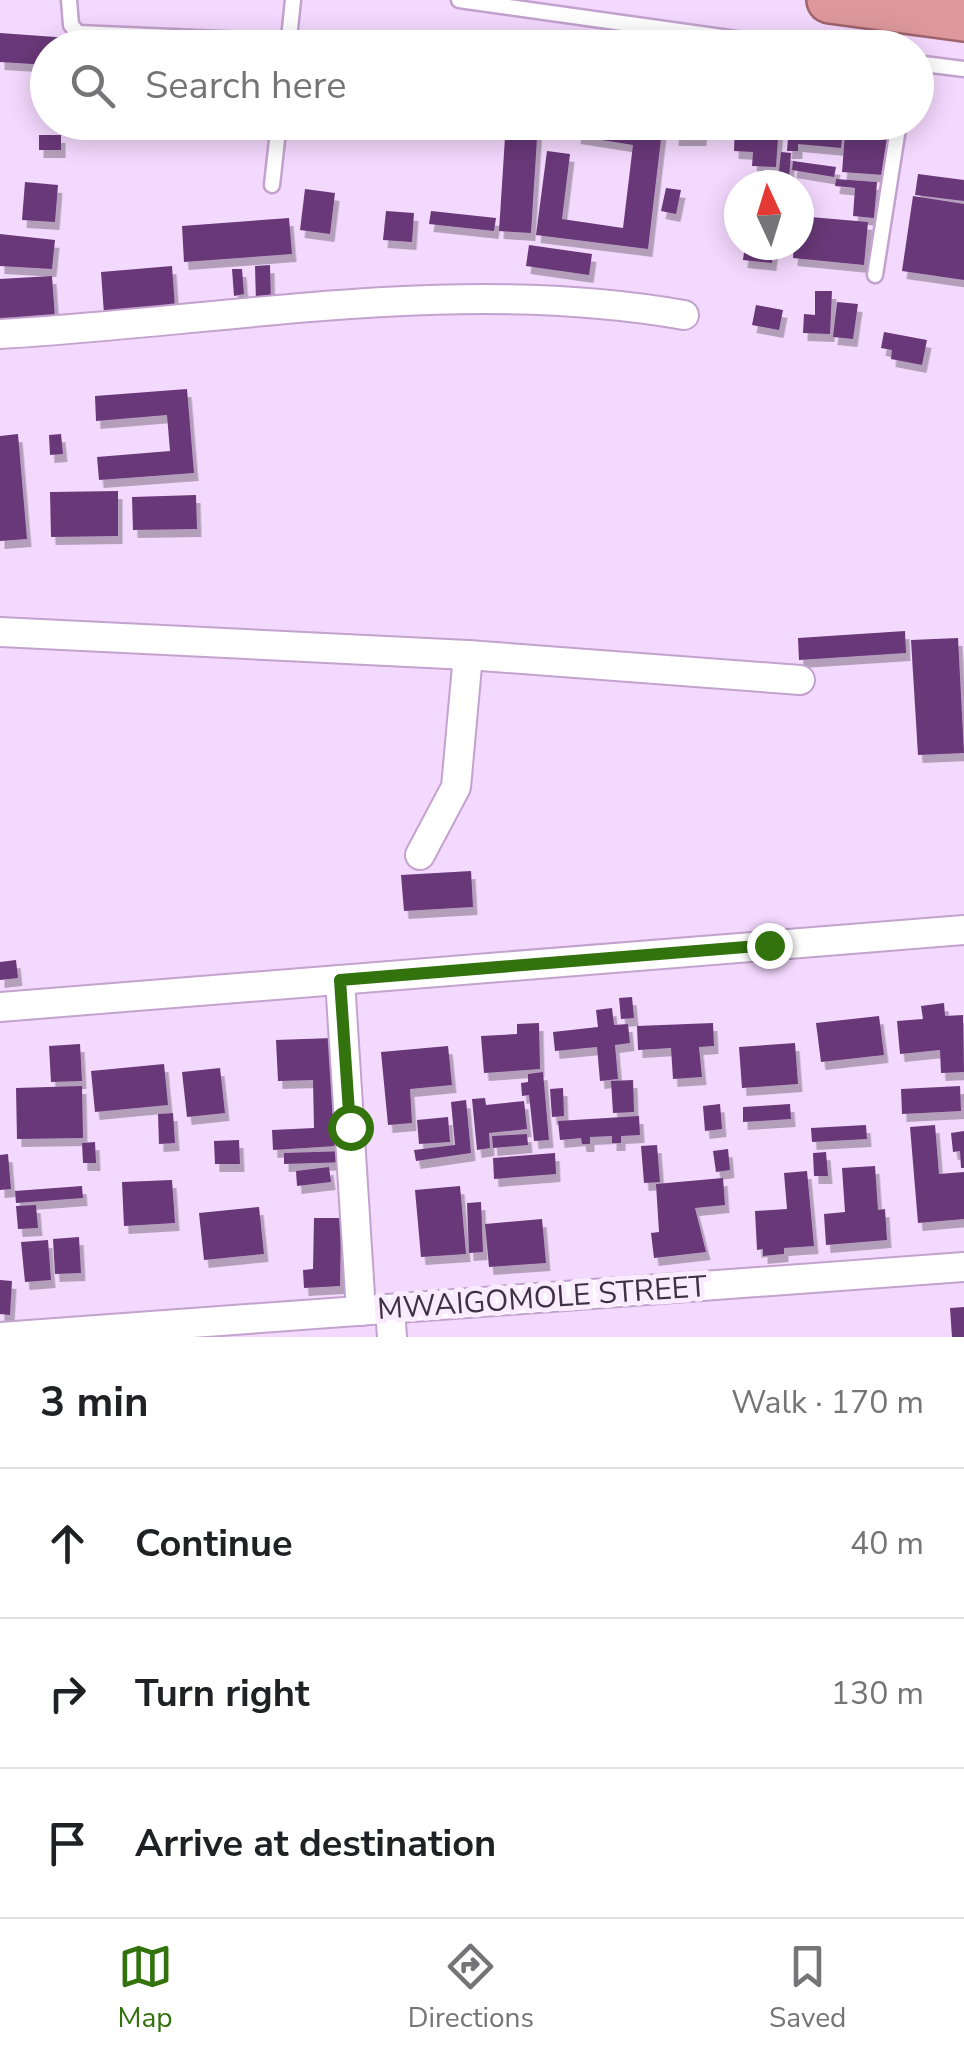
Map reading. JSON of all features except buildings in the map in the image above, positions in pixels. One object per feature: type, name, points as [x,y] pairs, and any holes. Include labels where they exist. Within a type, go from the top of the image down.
[{"type":"highway","points":[[830,0],[964,18]]},
{"type":"street","points":[[0,334],[437,300],[564,300],[684,316]]},
{"type":"street","points":[[0,632],[468,655],[800,680]]},
{"type":"street","points":[[420,855],[456,787],[468,655]]},
{"type":"street","points":[[0,1007],[964,930]]},
{"type":"street","points":[[340,980],[361,1311]]},
{"type":"street","name":"MWAIGOMOLE STREET","points":[[0,1337],[964,1267]]},
{"type":"street","points":[[390,1308],[392,1337]]},
{"type":"lane","points":[[70,0],[70,25],[75,30]]},
{"type":"lane","points":[[290,30],[293,0]]},
{"type":"lane","points":[[459,0],[672,30]]},
{"type":"lane","points":[[934,65],[964,69]]},
{"type":"lane","points":[[272,185],[277,140]]},
{"type":"lane","points":[[875,275],[897,140]]},
{"type":"route","points":[[350,1127],[340,980],[769,945]]}]
